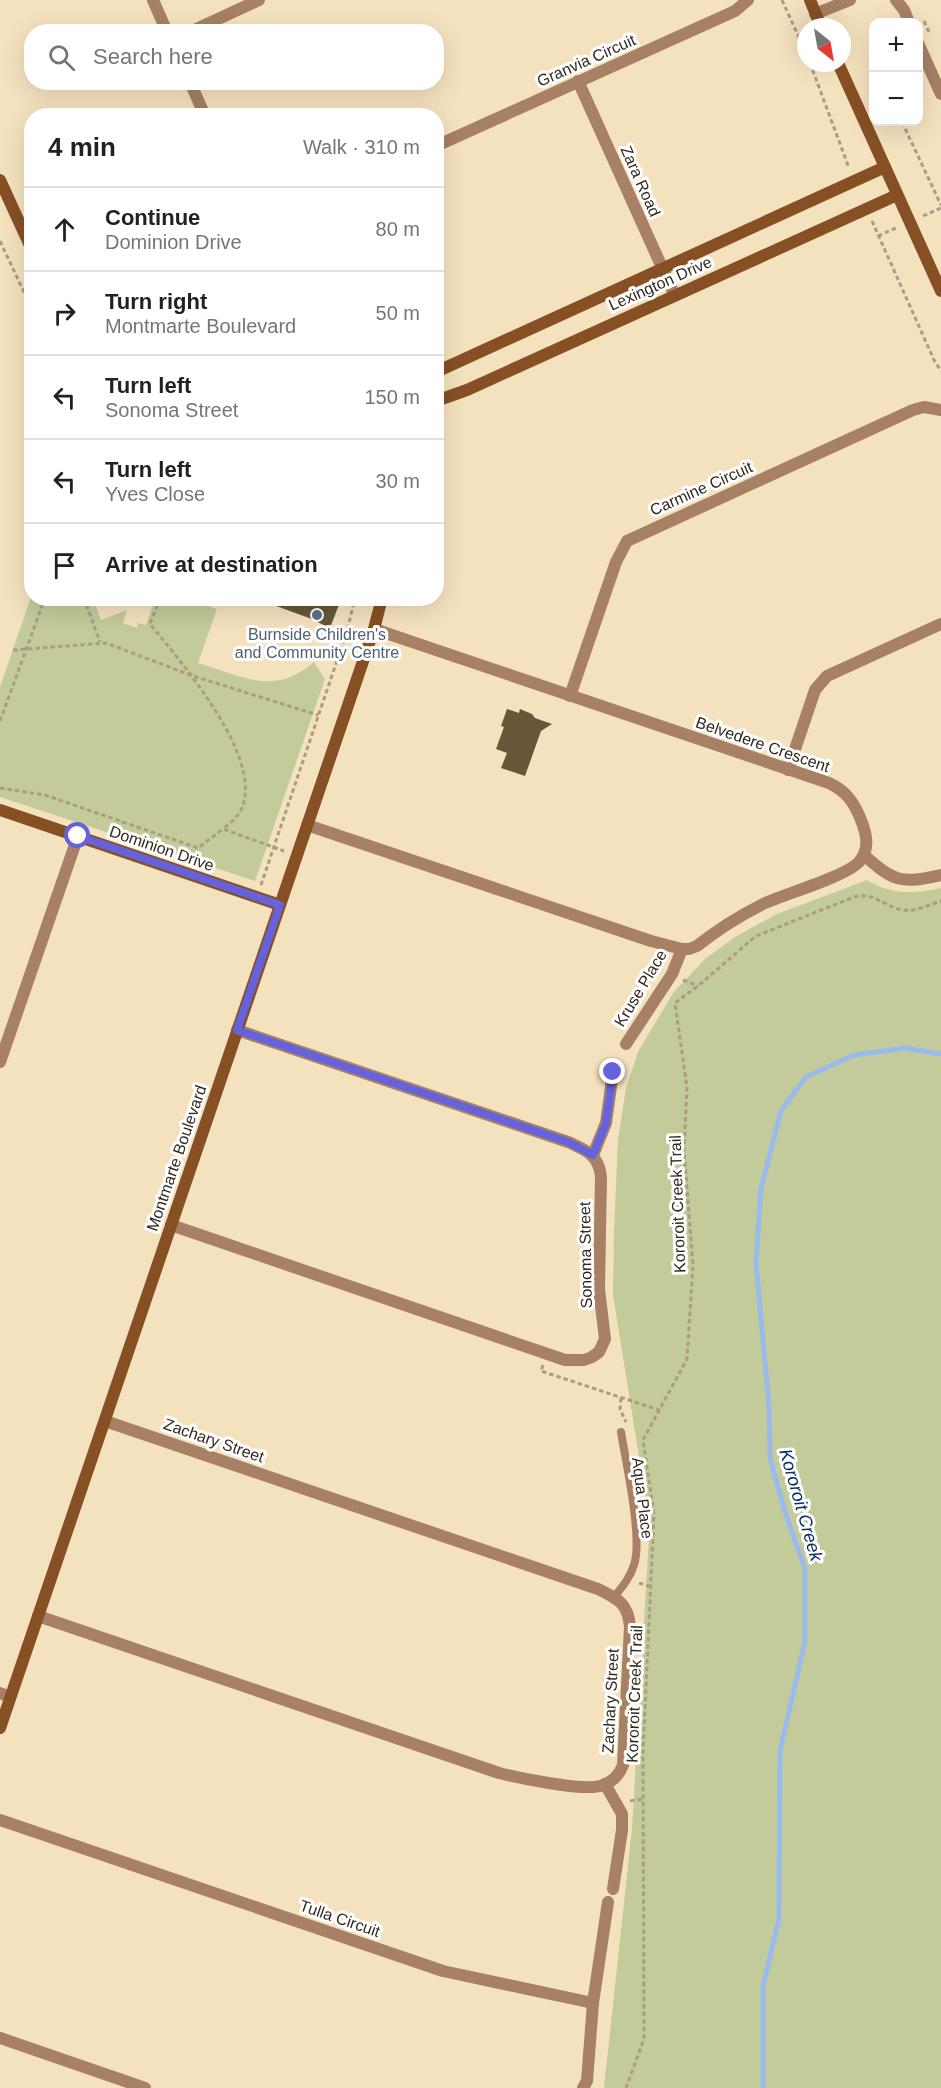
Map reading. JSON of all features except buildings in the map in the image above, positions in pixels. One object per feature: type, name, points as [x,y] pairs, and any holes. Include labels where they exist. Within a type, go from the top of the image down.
[{"type":"street","points":[[153,0],[164,24]]},
{"type":"street","points":[[207,24],[259,0]]},
{"type":"street","name":"Granvia Circuit","points":[[444,142],[735,10],[748,0]]},
{"type":"street","points":[[810,0],[817,18]]},
{"type":"street","points":[[815,14],[850,0]]},
{"type":"street","points":[[896,0],[907,18]]},
{"type":"street","points":[[923,54],[941,94]]},
{"type":"street","points":[[842,72],[941,291]]},
{"type":"street","name":"Zara Road","points":[[578,81],[674,294]]},
{"type":"street","points":[[194,90],[201,108]]},
{"type":"street","name":"Lexington Drive","points":[[444,368],[885,167]]},
{"type":"street","points":[[0,180],[24,232]]},
{"type":"street","name":"Lexington Drive","points":[[444,398],[467,390],[674,294],[897,195]]},
{"type":"street","name":"Carmine Circuit","points":[[570,696],[616,562],[627,542],[913,410],[934,407],[941,411]]},
{"type":"street","name":"Montmarte Boulevard","points":[[0,1728],[5,1695],[38,1616],[380,606]]},
{"type":"street","points":[[788,770],[813,696],[820,683],[836,672],[941,624]]},
{"type":"street","name":"Belvedere Crescent","points":[[374,629],[829,783],[846,793],[856,807],[866,832],[867,847],[864,855]]},
{"type":"street","name":"Dominion Drive","points":[[0,810],[280,905]]},
{"type":"street","points":[[307,825],[651,942],[682,949],[693,948],[722,927],[762,905],[849,870],[864,855],[884,873],[900,880],[919,880],[941,875]]},
{"type":"street","points":[[0,1062],[78,836]]},
{"type":"street","name":"Kruse Place","points":[[626,1044],[672,974],[682,949]]},
{"type":"street","points":[[237,1030],[568,1142],[593,1155],[606,1123],[613,1072]]},
{"type":"street","name":"Sonoma Street","points":[[171,1225],[546,1354],[565,1360],[584,1360],[599,1352],[604,1339],[599,1289],[601,1177],[598,1162],[593,1155]]},
{"type":"street","name":"Zachary Street","points":[[105,1421],[592,1586],[614,1597],[626,1608],[630,1627],[625,1741],[621,1771],[617,1777],[605,1784]]},
{"type":"street","points":[[38,1616],[499,1773],[588,1788],[605,1784],[622,1814],[622,1830],[613,1889]]},
{"type":"street","name":"Tulla Circuit","points":[[0,1820],[443,1971],[593,2003]]},
{"type":"street","points":[[583,2088],[586,2081],[593,2003],[608,1902]]},
{"type":"street","points":[[0,2038],[145,2088]]},
{"type":"lane","name":"Aqua Place","points":[[614,1597],[628,1580],[636,1559],[635,1527],[621,1432]]},
{"type":"path","points":[[782,0],[797,33]]},
{"type":"path","points":[[923,19],[932,39]]},
{"type":"path","points":[[813,72],[855,181]]},
{"type":"path","points":[[904,126],[941,206]]},
{"type":"path","points":[[866,209],[941,371]]},
{"type":"path","points":[[0,241],[24,292]]},
{"type":"path","points":[[0,721],[42,606]]},
{"type":"path","points":[[87,606],[100,642]]},
{"type":"path","points":[[0,788],[45,795],[198,848],[224,829],[241,811],[243,770],[220,718],[193,676],[150,624],[157,606]]},
{"type":"path","points":[[257,898],[353,606]]},
{"type":"path","points":[[13,650],[100,642],[193,676],[318,715]]},
{"type":"path","points":[[224,829],[296,856]]},
{"type":"path","name":"Kororoit Creek Trail","points":[[626,2088],[644,2039],[643,1753],[654,1514],[642,1440],[687,1359],[693,1265],[684,1150],[687,1088],[675,1003],[756,936],[854,897],[867,895],[901,910],[941,901]]},
{"type":"path","points":[[546,1354],[541,1371],[659,1410]]},
{"type":"path","points":[[621,1398],[620,1409],[628,1425],[621,1432]]},
{"type":"green space","points":[[28,606],[96,606],[101,620],[127,610],[123,623],[137,628],[138,623],[146,625],[153,606],[207,606],[217,609],[198,663],[243,678],[271,681],[285,679],[299,673],[314,662],[325,679],[255,881],[0,797],[0,687]]},
{"type":"green space","points":[[867,880],[894,891],[903,892],[941,888],[941,2088],[604,2088],[632,1829],[649,1536],[646,1500],[613,1295],[618,1140],[626,1088],[638,1052],[673,993],[705,959],[735,937],[777,914]]},
{"type":"waterway","name":"Kororoit Creek","points":[[763,2088],[763,1986],[779,1919],[780,1751],[805,1641],[805,1569],[785,1512],[770,1458],[769,1406],[756,1264],[761,1188],[781,1111],[806,1077],[854,1055],[905,1048],[941,1054]]},
{"type":"place","name":"Burnside Children's and Community Centre","points":[[317,615]]},
{"type":"route","points":[[78,836],[280,905],[237,1030],[568,1142],[593,1155],[606,1123],[613,1072]]}]
